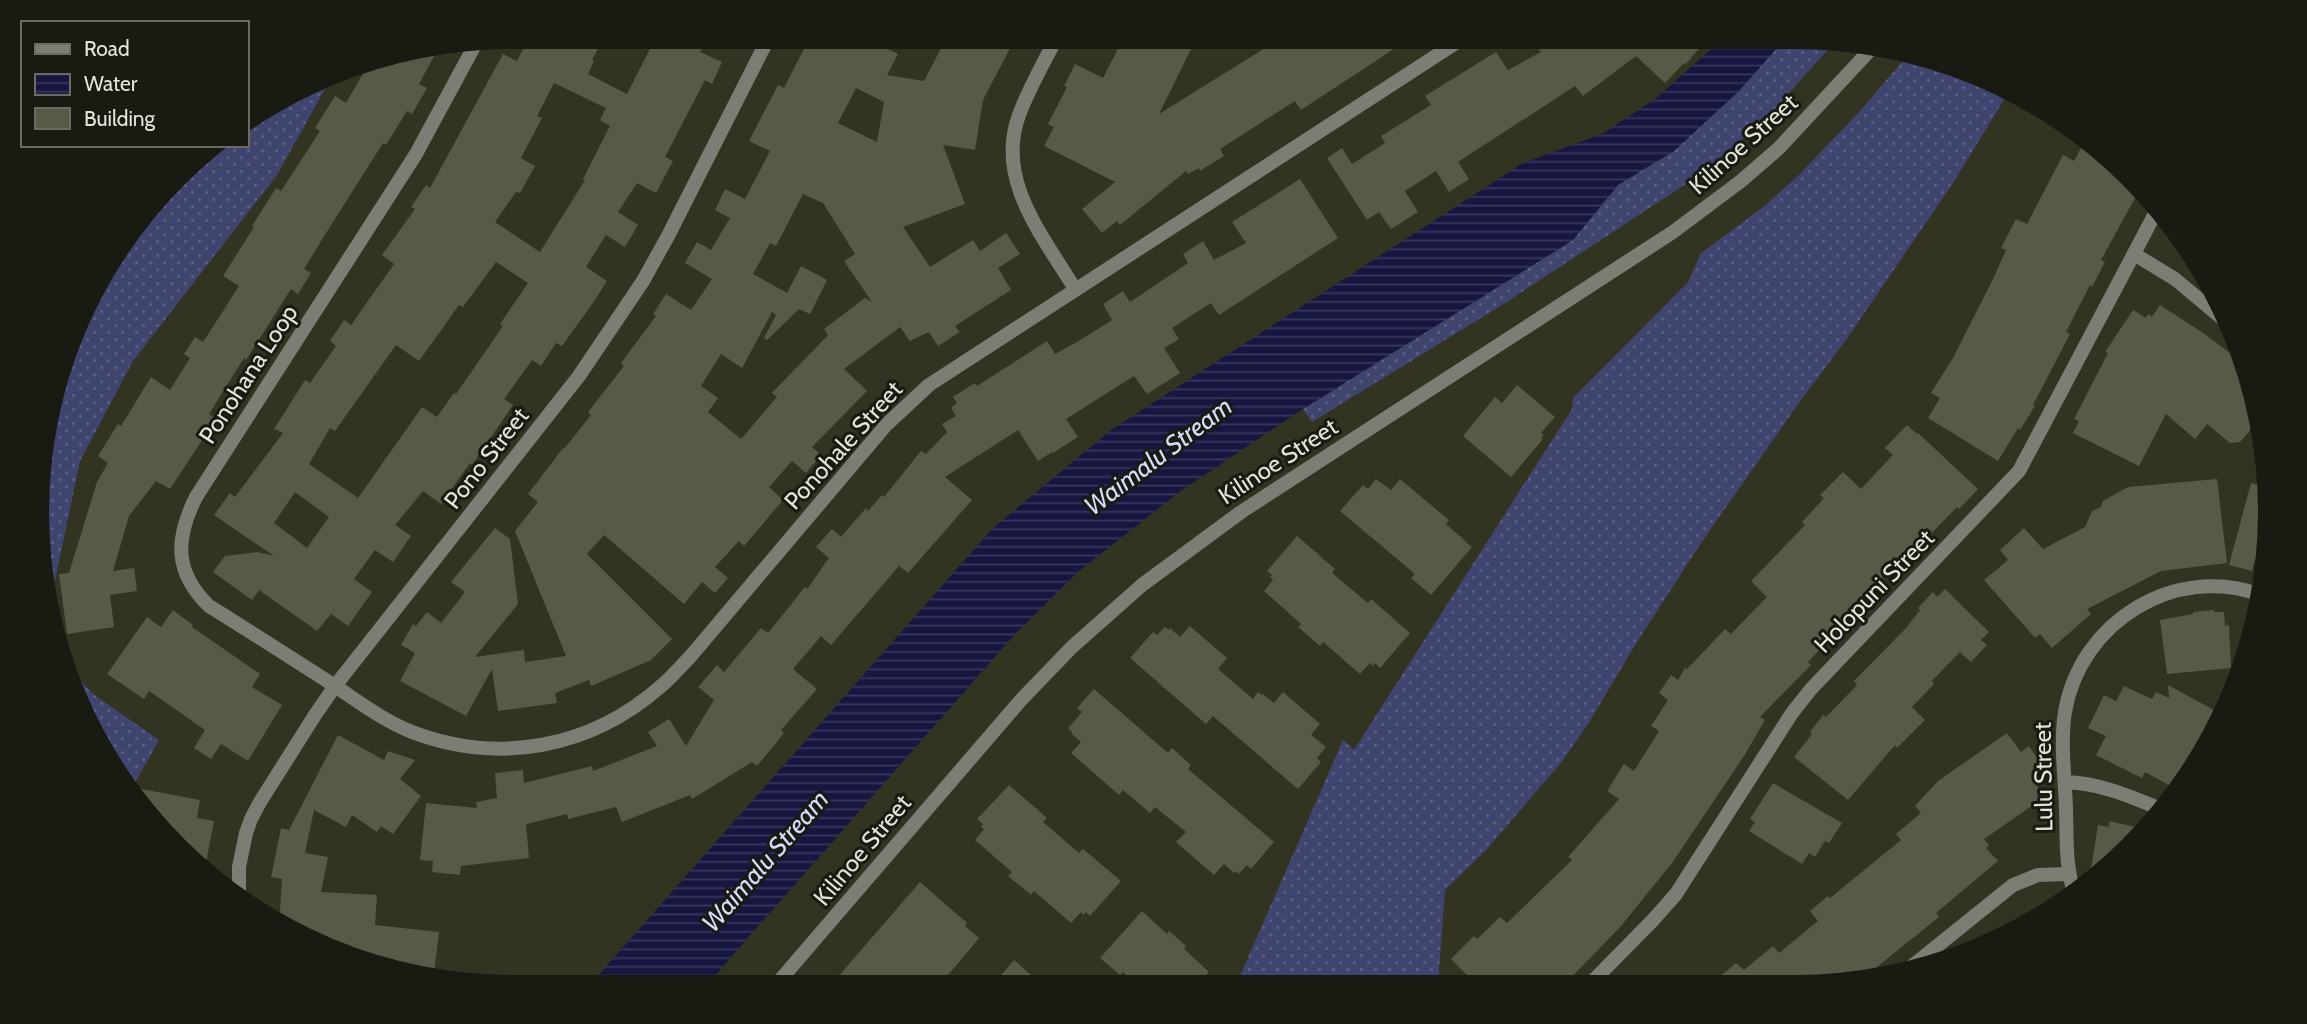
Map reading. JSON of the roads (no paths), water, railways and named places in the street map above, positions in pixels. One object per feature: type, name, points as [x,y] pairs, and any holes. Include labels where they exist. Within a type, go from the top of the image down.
[{"type":"street","name":"Pono Street","points":[[239,885],[239,867],[246,833],[266,791],[335,686],[571,386],[611,331],[668,236],[763,49]]},
{"type":"street","points":[[1051,49],[1018,117],[1014,133],[1013,164],[1015,180],[1030,216],[1075,289]]},
{"type":"street","name":"Ponohale Street","points":[[335,686],[411,731],[470,747],[534,747],[562,741],[619,717],[662,686],[690,657],[908,402],[955,367],[1446,49]]},
{"type":"street","name":"Ponohana Loop","points":[[335,686],[209,606],[200,597],[186,574],[181,558],[181,532],[196,497],[416,153],[472,51]]},
{"type":"street","name":"Kilinoe Street","points":[[784,975],[1020,701],[1072,647],[1142,584],[1241,512],[1615,270],[1709,206],[1779,148],[1866,55]]},
{"type":"street","name":"Holopuni Street","points":[[1599,975],[1676,894],[1792,713],[1811,689],[2012,480],[2032,449],[2153,219]]},
{"type":"street","points":[[2134,254],[2175,279],[2211,309]]},
{"type":"street","name":"Lulu Street","points":[[2071,883],[2068,874],[2064,714],[2074,680],[2084,661],[2109,628],[2146,601],[2190,586],[2229,586],[2251,591]]},
{"type":"street","points":[[2065,782],[2084,782],[2108,788],[2152,806]]},
{"type":"street","points":[[1925,956],[2013,885],[2038,875],[2068,874]]},
{"type":"water","name":"Waimalu Stream","points":[[1711,49],[1776,49],[1738,92],[1674,151],[1618,185],[1573,240],[1303,409],[1182,490],[1079,571],[1016,633],[716,975],[599,975],[992,529],[1111,430],[1523,163],[1602,134],[1655,99]]}]
